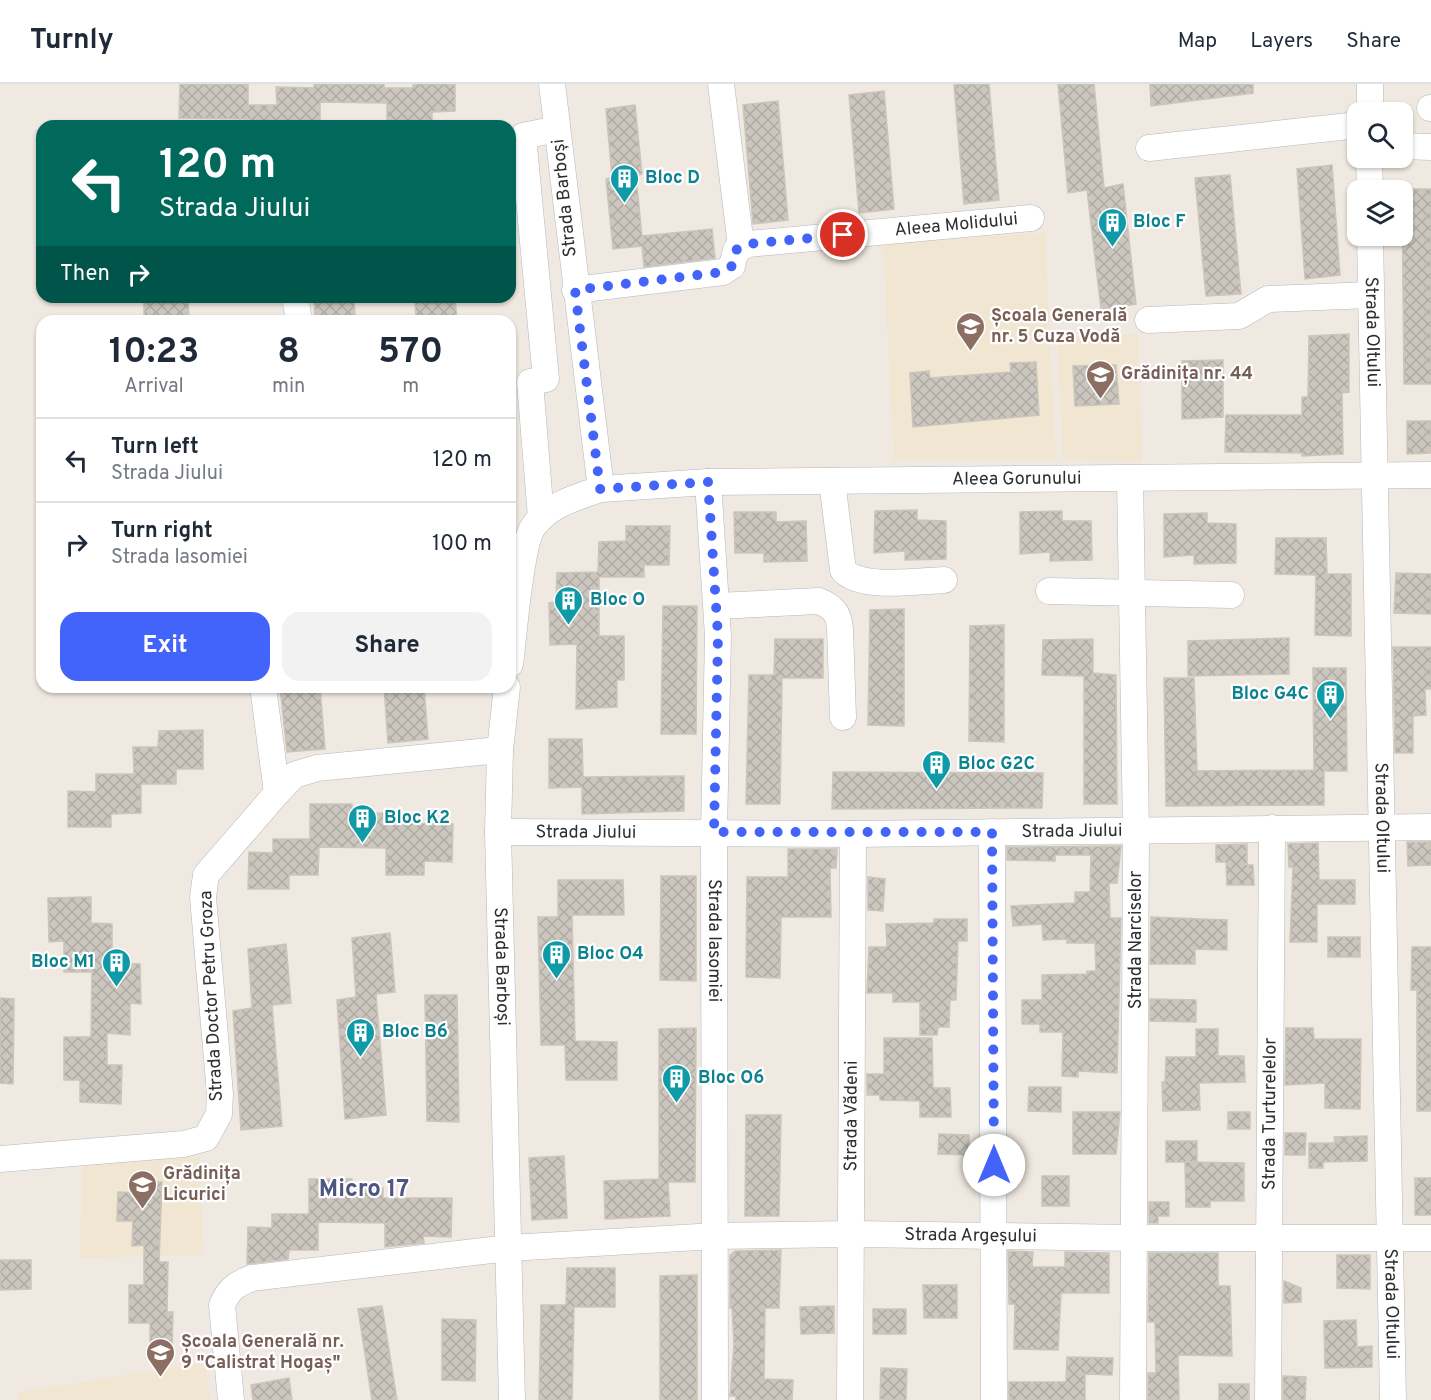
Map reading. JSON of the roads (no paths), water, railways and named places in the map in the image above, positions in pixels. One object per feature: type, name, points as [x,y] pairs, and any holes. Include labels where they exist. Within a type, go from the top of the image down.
[{"type":"street","name":"Strada Barboși","points":[[552,84],[600,489]]},
{"type":"street","points":[[575,290],[730,270],[736,250],[741,246],[721,84]]},
{"type":"street","points":[[1370,84],[1370,102]]},
{"type":"street","points":[[1149,148],[1347,125]]},
{"type":"street","points":[[541,518],[520,383],[546,379],[523,136],[557,129]]},
{"type":"street","points":[[1413,147],[1431,147]]},
{"type":"street","name":"Aleea Molidului","points":[[741,246],[1031,218]]},
{"type":"street","name":"Strada Oltului","points":[[1370,246],[1392,1400]]},
{"type":"street","points":[[1148,320],[1239,316],[1268,299],[1370,295]]},
{"type":"street","name":"Aleea Gorunului","points":[[600,489],[708,482],[1131,480],[1431,475]]},
{"type":"street","name":"Strada Narciselor","points":[[1131,480],[1130,592],[1136,830],[1133,1400]]},
{"type":"street","points":[[832,481],[843,570],[851,579],[864,582],[944,580]]},
{"type":"street","name":"Strada Iasomiei","points":[[708,482],[717,606],[714,832],[715,1400]]},
{"type":"street","points":[[516,618],[524,556],[531,529],[541,518],[565,502],[600,489]]},
{"type":"street","points":[[1049,591],[1231,595]]},
{"type":"street","points":[[717,606],[819,601],[832,607],[839,616],[843,717]]},
{"type":"street","points":[[264,693],[277,793]]},
{"type":"street","name":"Strada Barboși","points":[[506,693],[500,750],[498,832],[512,1400]]},
{"type":"street","name":"Strada Doctor Petru Groza","points":[[0,1159],[184,1144],[206,1138],[214,1128],[219,1114],[220,1094],[203,897],[206,875],[294,775],[317,768],[500,750]]},
{"type":"street","name":"Strada Jiului","points":[[498,832],[853,834],[1431,827]]},
{"type":"street","name":"Strada Turturelelor","points":[[1268,1400],[1272,828]]},
{"type":"street","points":[[992,832],[994,1400]]},
{"type":"street","name":"Strada Vădeni","points":[[850,1400],[853,834]]},
{"type":"street","name":"Strada Argeșului","points":[[509,1248],[716,1236],[852,1234],[1135,1238],[1431,1238]]},
{"type":"street","points":[[231,1400],[222,1305],[227,1294],[236,1284],[252,1278],[509,1248]]},
{"type":"place","name":"Bloc D","points":[[624,204]]},
{"type":"place","name":"Bloc F","points":[[1112,248]]},
{"type":"place","name":"Școala Generală nr. 5 Cuza Vodă","points":[[970,352]]},
{"type":"place","name":"Grădinița nr. 44","points":[[1100,400]]},
{"type":"place","name":"Bloc O","points":[[569,626]]},
{"type":"place","name":"Bloc G4C","points":[[1330,720]]},
{"type":"place","name":"Bloc G2C","points":[[937,790]]},
{"type":"place","name":"Bloc K2","points":[[363,844]]},
{"type":"place","name":"Bloc O4","points":[[556,980]]},
{"type":"place","name":"Bloc M1","points":[[116,988]]},
{"type":"place","name":"Bloc B6","points":[[361,1058]]},
{"type":"place","name":"Bloc O6","points":[[677,1104]]},
{"type":"place","name":"Grădinița Licurici","points":[[142,1210]]},
{"type":"place","name":"Școala Generală nr. 9 \"Calistrat Hogaș\"","points":[[160,1378]]},
{"type":"district","name":"Micro 17","points":[[364,1190]]}]
